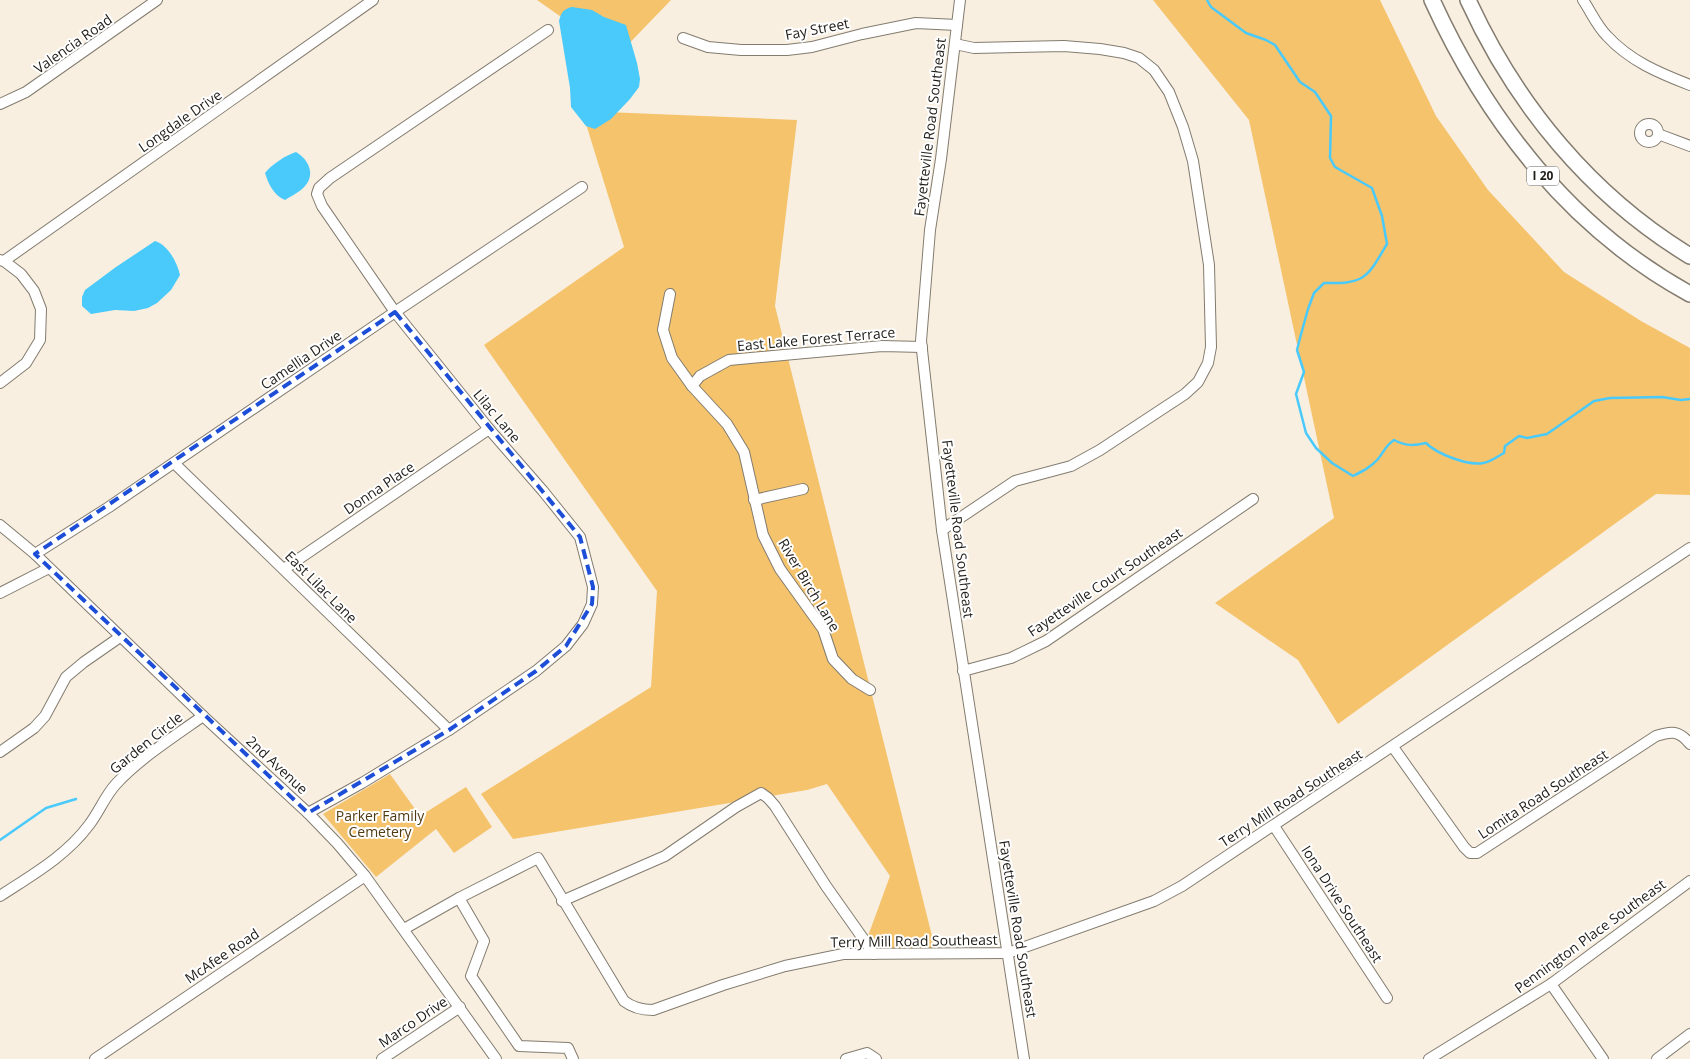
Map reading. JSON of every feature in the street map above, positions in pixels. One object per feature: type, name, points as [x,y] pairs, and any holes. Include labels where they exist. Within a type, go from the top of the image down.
[{"type":"highway","name":"I 20","points":[[1432,0],[1465,66],[1486,101],[1518,146],[1541,174],[1614,244],[1672,284],[1690,294]]},
{"type":"highway","name":"I 20","points":[[1468,0],[1492,47],[1513,82],[1554,139],[1585,174],[1622,208],[1650,230],[1690,256]]},
{"type":"street","name":"Valencia Road","points":[[0,104],[26,92],[157,0]]},
{"type":"street","name":"Longdale Drive","points":[[2,261],[373,0]]},
{"type":"street","name":"Fayetteville Road Southeast","points":[[960,0],[942,159],[930,230],[922,347],[942,530],[1024,1059]]},
{"type":"street","points":[[1583,0],[1605,35],[1625,54],[1651,70],[1690,85]]},
{"type":"street","name":"Fay Street","points":[[683,38],[708,47],[741,50],[787,50],[812,47],[916,23],[957,25]]},
{"type":"street","name":"Lilac Lane","points":[[308,813],[362,783],[449,730],[536,671],[566,646],[583,624],[592,604],[593,587],[580,537],[489,429],[395,312],[322,206],[317,194],[319,188],[330,178],[548,30]]},
{"type":"street","points":[[942,530],[1015,481],[1071,466],[1086,458],[1185,394],[1198,382],[1208,363],[1211,347],[1209,266],[1194,161],[1169,92],[1154,70],[1139,58],[1100,49],[1064,46],[974,48],[955,44]]},
{"type":"street","points":[[1658,134],[1690,146]]},
{"type":"street","name":"Camellia Drive","points":[[35,554],[174,463],[395,312],[582,188]]},
{"type":"street","points":[[0,383],[26,363],[40,340],[41,309],[34,290],[21,274],[2,261]]},
{"type":"street","name":"River Birch Lane","points":[[670,294],[663,330],[672,358],[692,386],[727,424],[744,452],[763,535],[780,569],[823,629],[833,659],[852,679],[870,690]]},
{"type":"street","name":"East Lake Forest Terrace","points":[[692,386],[700,376],[729,360],[882,346],[922,347]]},
{"type":"street","name":"Donna Place","points":[[284,569],[489,429]]},
{"type":"street","name":"East Lilac Lane","points":[[174,463],[449,730]]},
{"type":"street","points":[[754,500],[803,489]]},
{"type":"street","name":"Fayetteville Court Southeast","points":[[963,671],[1010,658],[1046,641],[1253,499]]},
{"type":"street","name":"2nd Avenue","points":[[0,525],[35,554],[337,842],[404,929],[496,1059]]},
{"type":"street","name":"Terry Mill Road Southeast","points":[[404,929],[459,898],[538,858],[562,901],[624,1001],[632,1007],[644,1010],[654,1010],[723,985],[785,966],[844,954],[1008,953],[1154,901],[1182,886],[1690,548]]},
{"type":"street","points":[[0,593],[49,568]]},
{"type":"street","points":[[0,752],[34,728],[45,716],[66,677],[120,637]]},
{"type":"street","name":"Garden Circle","points":[[0,896],[44,868],[70,847],[89,826],[116,784],[153,752],[203,716]]},
{"type":"street","name":"Lomita Road Southeast","points":[[1393,747],[1464,847],[1470,853],[1477,853],[1656,736],[1670,732],[1684,736],[1690,744]]},
{"type":"street","points":[[562,901],[665,856],[736,807],[761,793],[775,806],[826,886],[874,954]]},
{"type":"street","name":"Iona Drive Southeast","points":[[1274,826],[1387,998]]},
{"type":"street","name":"McAfee Road","points":[[95,1059],[365,876]]},
{"type":"street","name":"Pennington Place Southeast","points":[[1429,1059],[1551,984],[1690,881]]},
{"type":"street","points":[[459,898],[484,941],[471,976],[514,1038],[520,1046],[568,1048],[573,1059]]},
{"type":"street","points":[[1551,984],[1603,1059]]},
{"type":"street","name":"Marco Drive","points":[[382,1059],[460,1007]]},
{"type":"street","points":[[1656,1059],[1690,1034]]},
{"type":"street","points":[[846,1059],[867,1053],[876,1059]]},
{"type":"highlighted area","points":[[395,312],[580,537],[593,587],[592,604],[566,646],[536,671],[449,730],[308,813],[35,554]]},
{"type":"green space","points":[[537,0],[671,0],[617,56]]},
{"type":"green space","points":[[1153,0],[1380,0],[1436,116],[1488,190],[1564,272],[1641,321],[1690,348],[1690,495],[1656,494],[1338,724],[1298,660],[1215,603],[1334,518],[1249,120]]},
{"type":"green space","points":[[582,111],[797,120],[775,306],[937,956],[864,947],[890,876],[827,784],[807,790],[513,839],[481,794],[651,687],[657,591],[484,345],[624,247]]},
{"type":"green space","name":"Parker Family Cemetery","points":[[390,774],[420,816],[466,787],[492,827],[454,853],[436,829],[376,877],[323,814]]},
{"type":"water","points":[[572,7],[592,10],[604,17],[626,25],[637,63],[640,79],[639,87],[611,119],[595,129],[586,126],[571,107],[570,88],[559,21],[563,12]]},
{"type":"water","points":[[296,152],[307,163],[310,177],[303,188],[285,200],[275,192],[265,173],[279,161]]},
{"type":"water","points":[[155,241],[164,246],[171,255],[180,275],[171,290],[157,303],[148,308],[134,311],[115,310],[91,314],[82,306],[82,297],[85,290]]},
{"type":"waterway","points":[[1207,0],[1211,7],[1246,33],[1275,45],[1300,82],[1315,92],[1331,116],[1330,158],[1335,167],[1372,188],[1382,216],[1387,244],[1374,265],[1369,272],[1357,280],[1324,283],[1314,293],[1297,350],[1304,372],[1296,394],[1306,433],[1316,448],[1332,463],[1353,476],[1373,464],[1394,440],[1410,445],[1426,443],[1437,451],[1461,461],[1483,463],[1504,453],[1505,446],[1519,436],[1527,438],[1547,434],[1594,401],[1610,398],[1662,397],[1681,400],[1690,399]]},
{"type":"waterway","points":[[0,840],[46,808],[76,799]]}]
